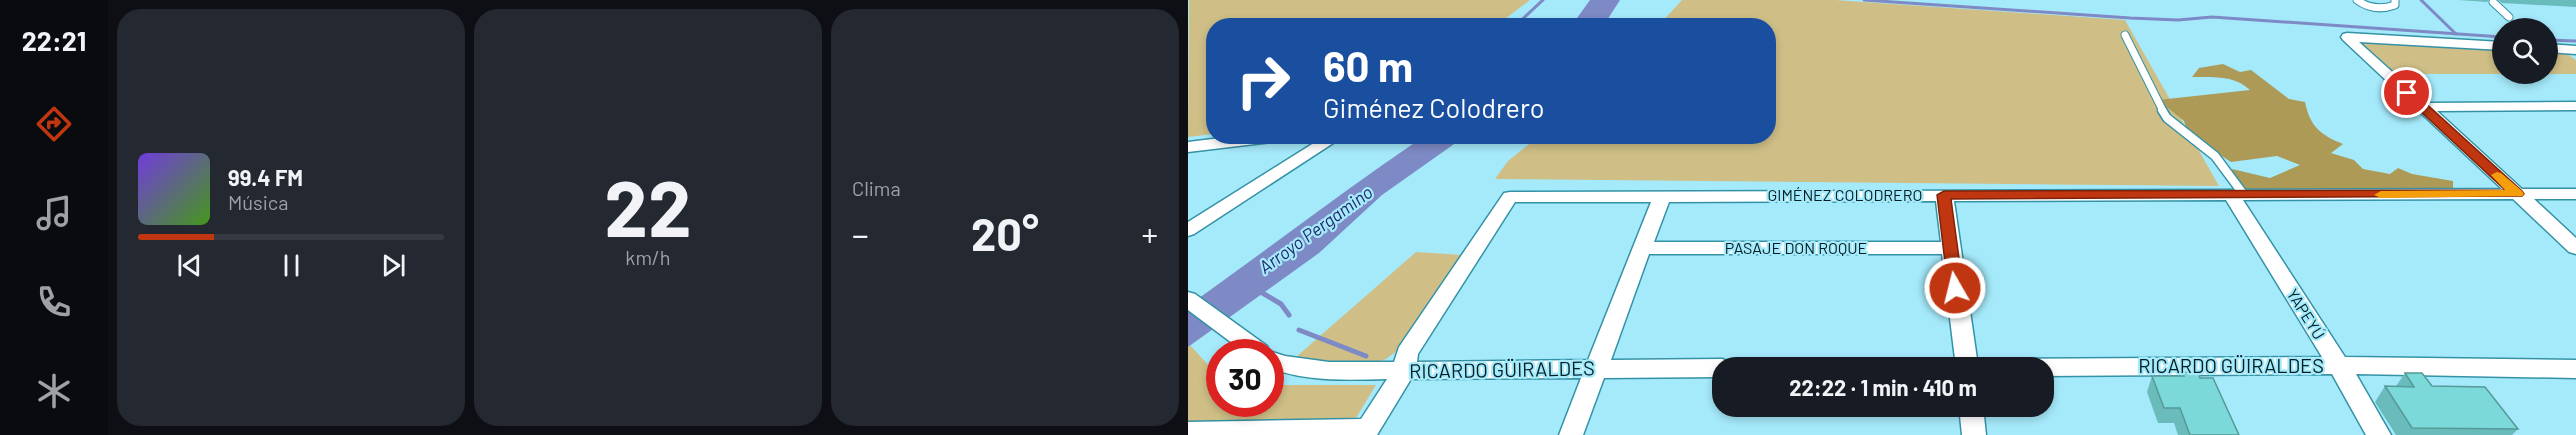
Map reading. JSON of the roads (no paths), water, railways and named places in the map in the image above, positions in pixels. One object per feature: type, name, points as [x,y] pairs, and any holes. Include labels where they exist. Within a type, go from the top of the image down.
[{"type":"street","points":[[2492,45],[2347,37],[2576,248]]},
{"type":"street","points":[[2558,49],[2576,50]]},
{"type":"street","points":[[2422,107],[2576,106]]},
{"type":"street","points":[[1188,147],[1213,144]]},
{"type":"street","points":[[1188,230],[1324,144]]},
{"type":"street","name":"GIMÉNEZ COLODRERO","points":[[1404,371],[1407,353],[1510,197],[2576,194]]},
{"type":"street","points":[[1944,195],[1966,357]]},
{"type":"street","name":"YAPEYÚ","points":[[2237,195],[2379,435]]},
{"type":"street","points":[[1571,435],[1662,196]]},
{"type":"street","name":"PASAJE DON ROQUE","points":[[1641,248],[1950,248]]},
{"type":"street","points":[[1188,299],[1242,339]]},
{"type":"street","name":"RICARDO GÜIRALDES","points":[[1284,363],[1329,371],[1712,368]]},
{"type":"street","name":"RICARDO GÜIRALDES","points":[[2054,367],[2338,365],[2576,369]]},
{"type":"street","points":[[1188,432],[1366,432],[1404,371]]},
{"type":"street","points":[[1972,417],[1974,435]]},
{"type":"lane","points":[[2357,0],[2368,6],[2381,8],[2395,5],[2395,0]]},
{"type":"lane","points":[[2493,2],[2509,17]]},
{"type":"lane","points":[[2126,35],[2142,72],[2167,118],[2215,156],[2237,195]]},
{"type":"water","points":[[1590,0],[1620,0],[1608,18],[1577,18]]},
{"type":"water","name":"Arroyo Pergamino","points":[[1413,144],[1454,144],[1382,195],[1319,253],[1188,347],[1188,306]]},
{"type":"waterway","points":[[1524,18],[1543,0]]},
{"type":"waterway","points":[[1864,0],[2130,18],[2178,20],[2212,17],[2456,34]]},
{"type":"waterway","points":[[2421,0],[2456,34]]},
{"type":"waterway","points":[[2456,34],[2492,36]]},
{"type":"waterway","points":[[2558,40],[2576,41]]},
{"type":"waterway","points":[[1259,291],[1281,304],[1289,315]]},
{"type":"waterway","points":[[1299,330],[1366,356]]}]
